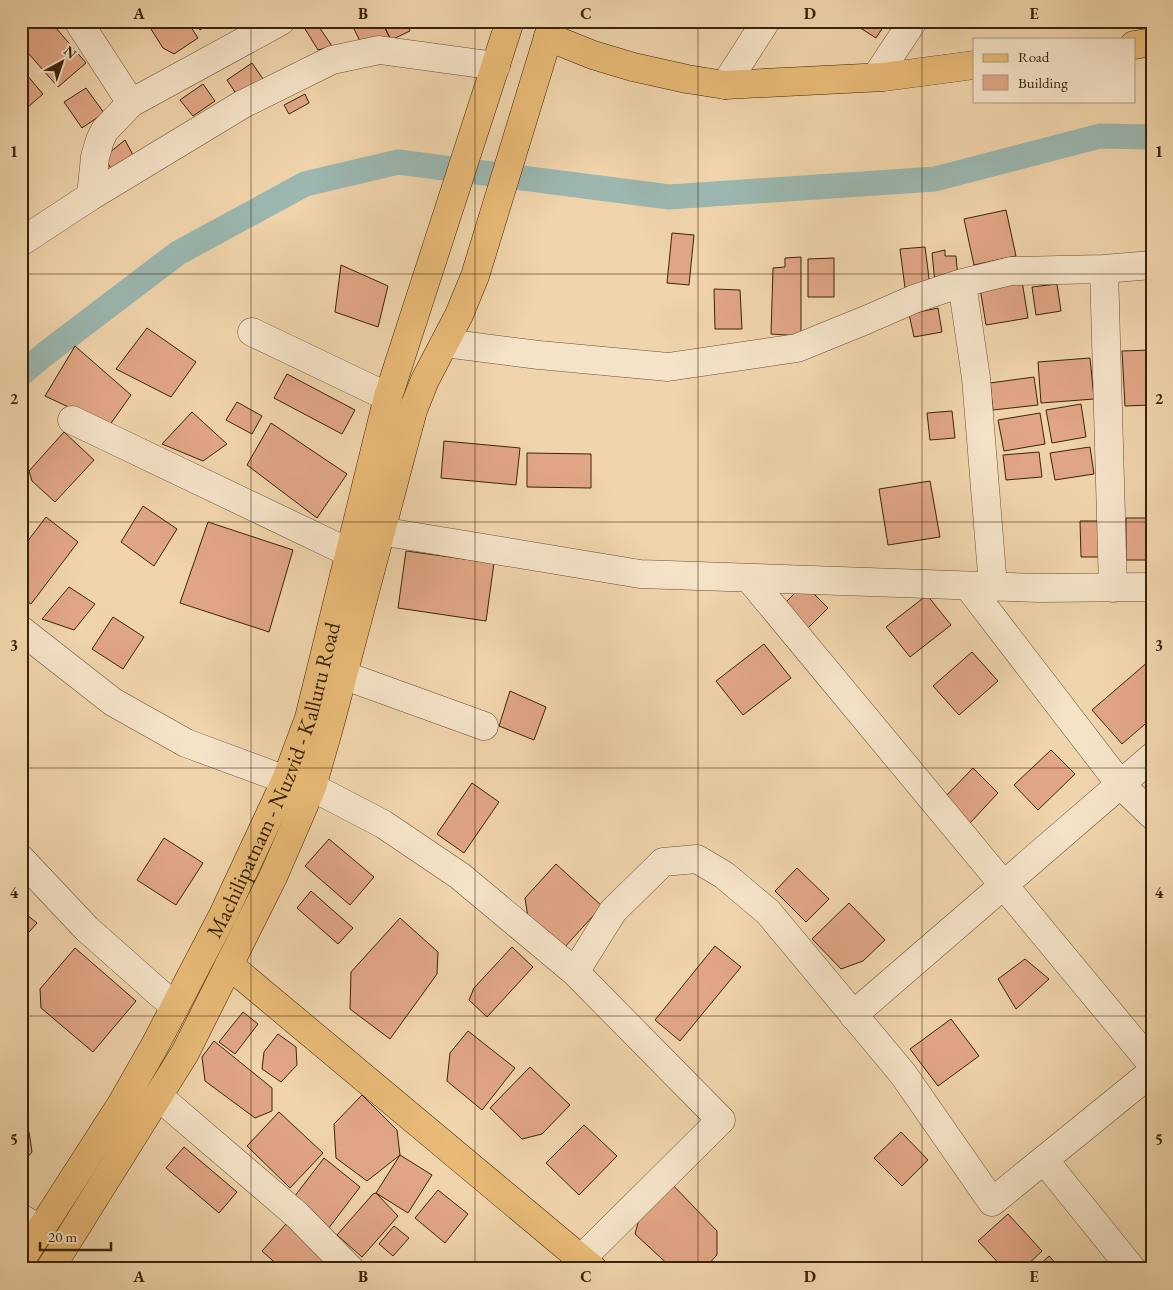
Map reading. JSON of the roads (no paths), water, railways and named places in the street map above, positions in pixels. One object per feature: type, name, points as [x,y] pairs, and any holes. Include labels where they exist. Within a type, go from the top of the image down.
[{"type":"main road","points":[[496,66],[510,21]]},
{"type":"main road","points":[[551,29],[594,55],[634,67],[724,85],[876,77],[973,65]]},
{"type":"main road","name":"Machilipatnam - Nuzvid - Kalluru Road","points":[[50,1269],[185,1053],[272,877],[312,788],[413,410],[425,380],[460,315],[476,276],[551,29]]},
{"type":"main road","points":[[1136,45],[1152,42]]},
{"type":"main road","name":"Machilipatnam - Nuzvid - Kalluru Road","points":[[21,1260],[31,1224],[122,1103],[154,1047],[222,916],[286,780],[309,718],[388,397],[496,66]]},
{"type":"main road","points":[[228,966],[587,1264]]},
{"type":"street","points":[[78,21],[131,103]]},
{"type":"street","points":[[91,196],[95,158],[100,140],[105,130],[131,103],[281,21]]},
{"type":"street","points":[[724,85],[766,21]]},
{"type":"street","points":[[876,77],[913,21]]},
{"type":"street","points":[[21,242],[91,196],[261,93],[332,60],[380,50],[496,66]]},
{"type":"street","points":[[445,343],[539,355],[668,367],[797,348],[914,299],[962,283],[1011,271],[1104,269],[1152,265]]},
{"type":"street","points":[[1104,269],[1113,588]]},
{"type":"street","points":[[962,283],[976,378],[981,586],[1120,784],[1152,815]]},
{"type":"street","points":[[252,332],[388,397]]},
{"type":"street","points":[[72,420],[350,553]]},
{"type":"street","points":[[380,531],[640,574],[981,586],[1152,588]]},
{"type":"street","points":[[749,578],[1152,1064]]},
{"type":"street","points":[[21,630],[122,706],[186,743],[286,780]]},
{"type":"street","points":[[343,676],[484,726]]},
{"type":"street","points":[[854,1015],[1152,756]]},
{"type":"street","points":[[312,788],[383,824],[460,876],[575,972],[721,1120],[587,1264]]},
{"type":"street","points":[[21,859],[87,930],[175,1007]]},
{"type":"street","points":[[575,972],[613,911],[663,862],[697,859],[724,875],[768,912],[902,1074],[992,1202],[1152,1072]]},
{"type":"street","points":[[158,1096],[297,1215],[350,1269]]},
{"type":"street","points":[[1044,1160],[1132,1269]]},
{"type":"waterway","points":[[21,374],[178,253],[305,184],[398,162],[669,197],[935,179],[1100,136],[1152,137]]}]
